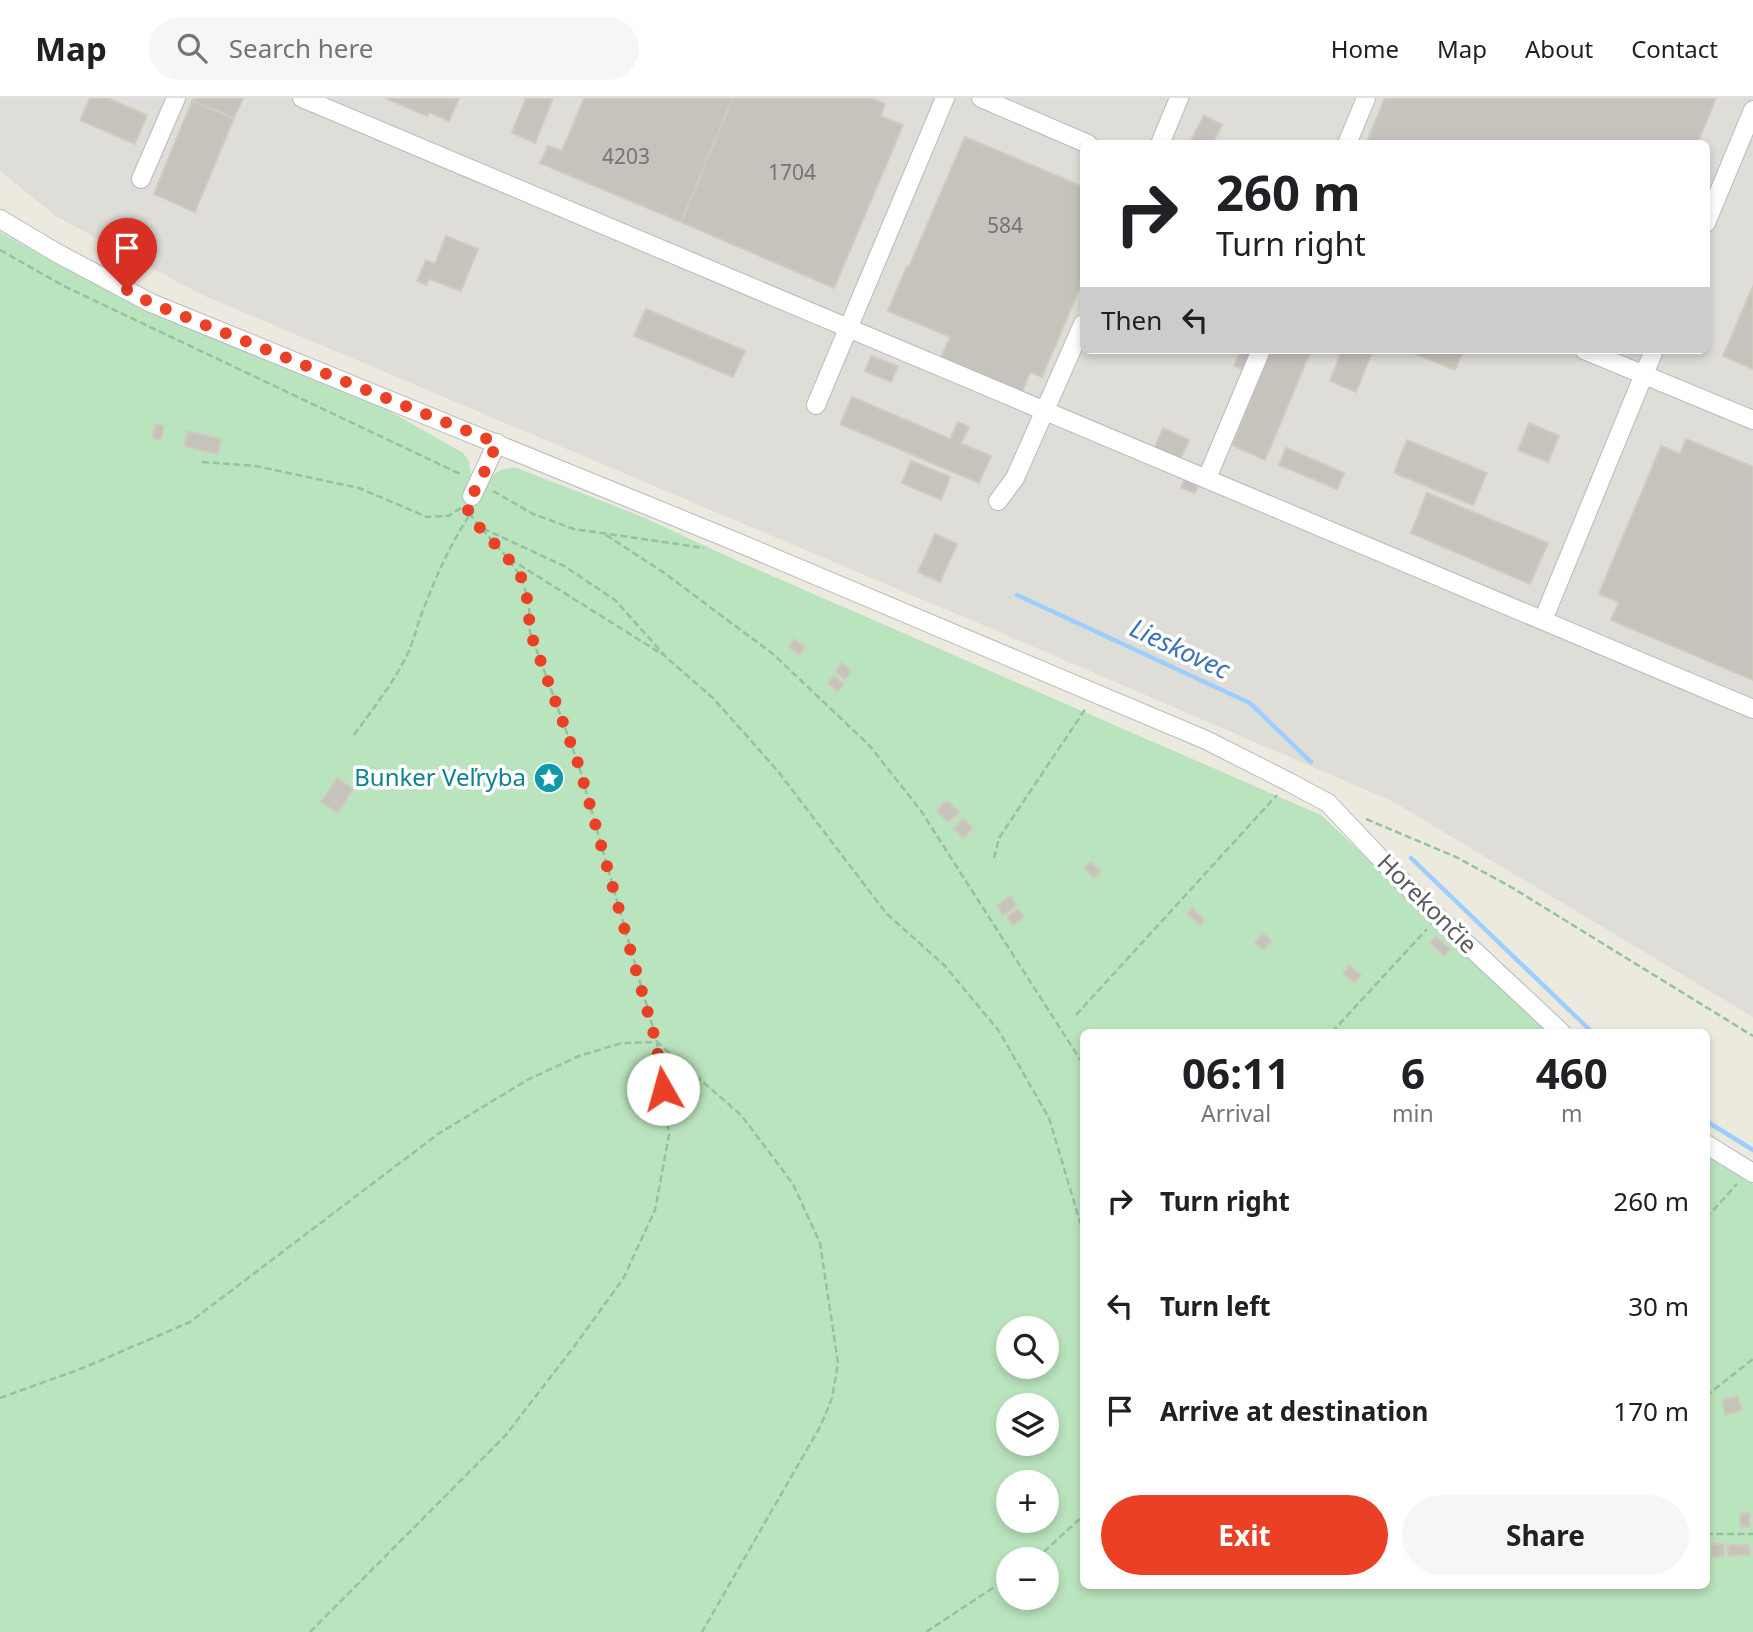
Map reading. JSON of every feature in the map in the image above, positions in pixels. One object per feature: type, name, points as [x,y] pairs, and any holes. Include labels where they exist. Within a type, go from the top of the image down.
[{"type":"lane","points":[[141,179],[176,98]]},
{"type":"lane","points":[[302,98],[1753,709]]},
{"type":"lane","points":[[816,405],[945,98]]},
{"type":"lane","points":[[981,98],[1080,141]]},
{"type":"lane","points":[[1162,140],[1179,98]]},
{"type":"lane","points":[[1349,140],[1366,98]]},
{"type":"lane","points":[[1710,213],[1753,110]]},
{"type":"lane","name":"Horekončie","points":[[0,219],[151,303],[727,538],[1206,740],[1289,782],[1328,803],[1430,909],[1558,1029]]},
{"type":"lane","points":[[998,501],[1015,478],[1080,331]]},
{"type":"lane","points":[[1208,478],[1259,354]]},
{"type":"lane","points":[[1594,354],[1753,420]]},
{"type":"lane","points":[[1543,620],[1652,354]]},
{"type":"lane","points":[[481,493],[497,443]]},
{"type":"lane","points":[[1710,1147],[1746,1178]]},
{"type":"path","points":[[0,250],[64,286],[463,476]]},
{"type":"path","points":[[202,462],[256,466],[359,488],[427,517],[448,516],[467,503],[469,516],[507,557],[521,577],[528,602],[530,632],[579,766],[656,1042],[669,1135],[654,1210],[623,1279],[505,1436],[310,1632]]},
{"type":"path","points":[[481,493],[574,529],[704,548]]},
{"type":"path","points":[[354,735],[406,658],[440,568],[454,538],[469,516]]},
{"type":"path","points":[[480,527],[564,566],[615,600],[667,658],[713,698],[777,770],[886,912],[945,966],[999,1031],[1049,1118],[1080,1221]]},
{"type":"path","points":[[603,534],[663,572],[773,654],[870,746],[921,811],[1080,1060]]},
{"type":"path","points":[[507,557],[667,658]]},
{"type":"path","points":[[994,858],[999,838],[1095,694]]},
{"type":"path","points":[[1076,1015],[1274,799]]},
{"type":"path","points":[[1364,818],[1456,857],[1511,887],[1753,1035]]},
{"type":"path","name":"Horekončie","points":[[1335,1029],[1432,924]]},
{"type":"path","points":[[0,1398],[83,1368],[190,1322],[438,1134],[529,1079],[579,1055],[622,1043],[656,1042],[741,1115],[793,1184],[820,1243],[838,1363],[832,1398],[821,1425],[702,1632]]},
{"type":"path","points":[[1710,1214],[1746,1178]]},
{"type":"path","points":[[1710,1393],[1753,1359]]},
{"type":"path","points":[[1049,1547],[1080,1519]]},
{"type":"path","points":[[1710,1534],[1753,1534]]},
{"type":"path","points":[[926,1632],[996,1586]]},
{"type":"shaded area","points":[[0,98],[1753,98],[1753,1017],[1392,801],[200,294],[57,217],[0,171]]},
{"type":"green space","points":[[0,232],[150,311],[379,405],[463,453],[469,461],[471,475],[475,480],[487,483],[500,471],[517,468],[643,517],[740,562],[1321,815],[1549,1029],[1080,1029],[1080,1589],[1710,1589],[1710,1156],[1753,1184],[1753,1632],[0,1632]]},
{"type":"building","points":[[90,98],[107,98],[147,115],[135,144],[80,120]]},
{"type":"building","points":[[194,98],[243,98],[234,118],[192,101]]},
{"type":"building","points":[[385,98],[459,98],[449,121],[429,112],[427,116]]},
{"type":"building","points":[[526,98],[553,98],[535,143],[512,133]]},
{"type":"building","points":[[584,98],[733,98],[681,222],[540,163],[548,146],[562,151]]},
{"type":"building","points":[[733,98],[872,98],[885,104],[881,116],[903,125],[834,288],[681,222]]},
{"type":"building","points":[[1385,98],[1716,98],[1699,140],[1368,140]]},
{"type":"building","points":[[192,101],[234,118],[195,212],[154,194]]},
{"type":"building","points":[[1204,115],[1222,125],[1214,140],[1191,140]]},
{"type":"building","points":[[965,137],[1080,186],[1080,287],[1042,377],[1030,372],[1022,392],[941,358],[950,337],[888,311],[907,266],[909,267]]},
{"type":"building","points":[[446,236],[478,249],[461,291],[429,279],[426,285],[417,281],[426,260],[435,264]]},
{"type":"building","points":[[1753,286],[1753,369],[1723,356]]},
{"type":"building","points":[[646,309],[745,351],[733,377],[634,336]]},
{"type":"building","points":[[1239,354],[1252,354],[1245,371],[1234,366]]},
{"type":"building","points":[[1269,354],[1309,354],[1265,460],[1232,445]]},
{"type":"building","points":[[1340,354],[1371,354],[1356,392],[1330,381]]},
{"type":"building","points":[[1416,354],[1459,354],[1461,355],[1455,370]]},
{"type":"building","points":[[871,356],[898,366],[891,382],[865,371]]},
{"type":"building","points":[[852,397],[950,439],[958,422],[969,427],[961,443],[991,456],[979,483],[840,424]]},
{"type":"building","points":[[1529,423],[1559,436],[1548,462],[1518,450]]},
{"type":"building","points":[[156,424],[164,426],[161,440],[152,438]]},
{"type":"building","points":[[1163,428],[1189,440],[1180,460],[1154,449]]},
{"type":"building","points":[[188,431],[221,439],[218,454],[184,446]]},
{"type":"building","points":[[1686,439],[1753,467],[1753,680],[1611,620],[1619,602],[1599,594],[1661,446],[1680,454]]},
{"type":"building","points":[[1407,440],[1487,473],[1473,505],[1394,473]]},
{"type":"building","points":[[1286,448],[1344,473],[1337,489],[1279,465]]},
{"type":"building","points":[[911,461],[950,477],[941,500],[902,483]]},
{"type":"building","points":[[1185,478],[1199,484],[1195,493],[1181,488]]},
{"type":"building","points":[[1427,493],[1548,543],[1530,584],[1411,533]]},
{"type":"building","points":[[935,534],[957,544],[940,582],[918,572]]},
{"type":"building","points":[[794,639],[805,647],[799,655],[789,647]]},
{"type":"building","points":[[842,663],[851,671],[845,680],[835,671]]},
{"type":"building","points":[[834,676],[844,684],[838,692],[827,683]]},
{"type":"building","points":[[337,778],[353,789],[338,813],[321,802]]},
{"type":"building","points":[[947,800],[959,812],[948,822],[936,811]]},
{"type":"building","points":[[963,819],[973,828],[963,838],[954,829]]},
{"type":"building","points":[[1091,862],[1101,871],[1094,878],[1084,868]]},
{"type":"building","points":[[1010,896],[1017,905],[1003,915],[997,906]]},
{"type":"building","points":[[1192,908],[1205,920],[1200,925],[1187,914]]},
{"type":"building","points":[[1018,909],[1024,917],[1013,925],[1007,917]]},
{"type":"building","points":[[1263,933],[1272,941],[1264,950],[1255,943]]},
{"type":"building","points":[[1436,936],[1450,949],[1444,956],[1430,943]]},
{"type":"building","points":[[1349,965],[1361,975],[1355,983],[1343,974]]},
{"type":"building","points":[[1738,1396],[1742,1410],[1725,1415],[1722,1400]]},
{"type":"building","points":[[1740,1513],[1750,1513],[1750,1527],[1740,1527]]},
{"type":"building","points":[[1712,1544],[1724,1544],[1724,1556],[1712,1557]]},
{"type":"building","points":[[1728,1545],[1749,1545],[1750,1555],[1728,1556]]},
{"type":"waterway","name":"Lieskovec","points":[[1017,595],[1250,703],[1311,762]]},
{"type":"waterway","name":"Lieskovec","points":[[1411,858],[1589,1029]]},
{"type":"waterway","name":"Lieskovec","points":[[1710,1123],[1753,1150]]},
{"type":"place","name":"Bunker Veľryba","points":[[549,778]]},
{"type":"route","points":[[127,290],[151,303],[497,443],[479,484],[467,503],[469,516],[507,557],[521,577],[536,654],[579,766],[656,1042],[663,1089]]}]
